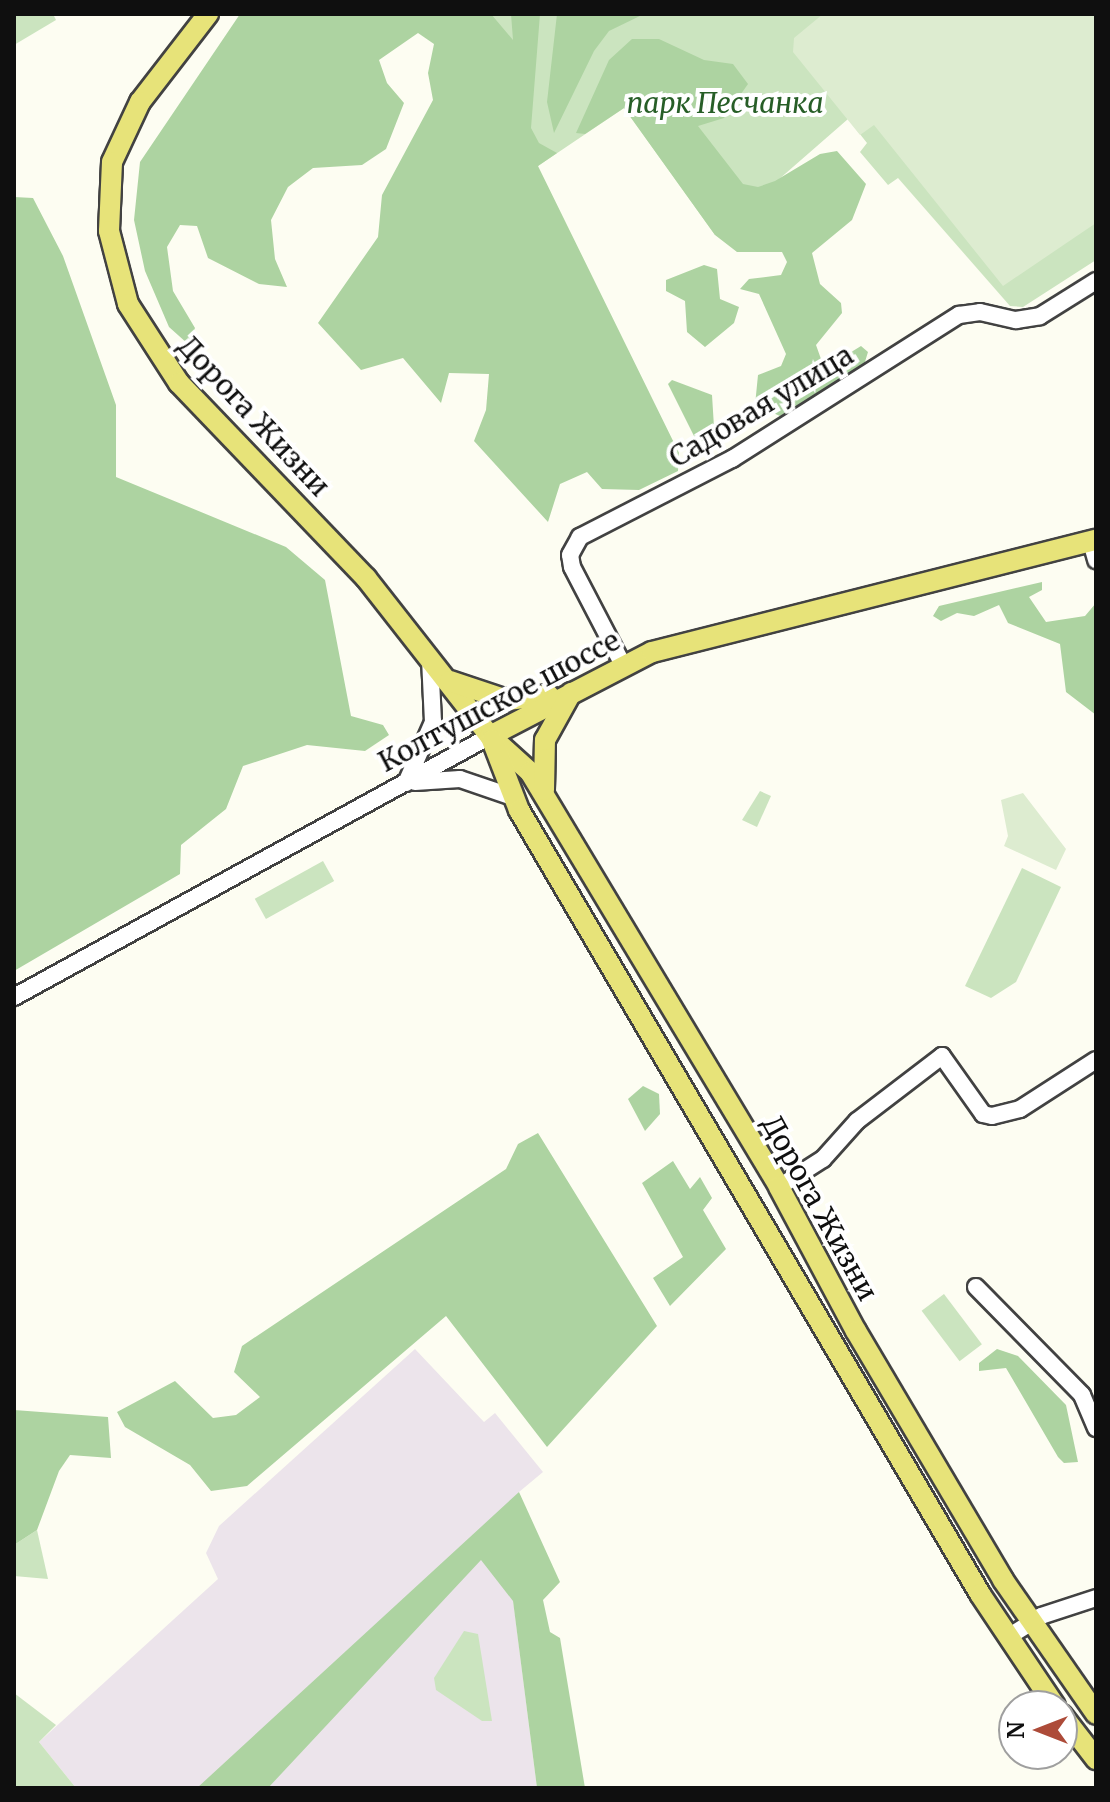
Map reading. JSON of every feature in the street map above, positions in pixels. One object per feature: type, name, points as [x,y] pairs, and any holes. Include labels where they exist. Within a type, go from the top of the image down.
[{"type":"main road","name":"Дорога Жизни","points":[[208,14],[140,102],[112,162],[109,231],[128,304],[179,383],[366,578],[429,653],[490,736],[530,772],[779,1187],[856,1331],[1032,1622],[1096,1714]]},
{"type":"main road","name":"Колтушское шоссе","points":[[490,736],[622,663],[757,624],[1094,547]]},
{"type":"main road","points":[[449,681],[507,700],[573,689]]},
{"type":"main road","points":[[544,793],[545,740],[573,689]]},
{"type":"main road","name":"Дорога Жизни","points":[[490,736],[510,796],[1008,1637],[1044,1690]]},
{"type":"main road","points":[[1078,1736],[1096,1759]]},
{"type":"street","name":"Садовая улица","points":[[622,663],[572,567],[570,555],[580,537],[732,459],[959,315],[980,312],[1016,320],[1040,316],[1096,281]]},
{"type":"street","points":[[429,653],[433,722],[406,783],[460,779],[510,796]]},
{"type":"street","name":"Колтушское шоссе","points":[[14,997],[490,736]]},
{"type":"street","points":[[779,1187],[823,1159],[857,1121],[942,1056],[983,1114],[992,1116],[1020,1109],[1096,1060]]},
{"type":"street","points":[[976,1287],[1082,1395],[1096,1428]]},
{"type":"street","points":[[1008,1637],[1032,1622],[1096,1598]]},
{"type":"shaded area","points":[[415,1349],[484,1422],[495,1413],[543,1472],[519,1492],[482,1559],[513,1600],[537,1788],[76,1788],[39,1742],[218,1579],[206,1553],[219,1526]]},
{"type":"green space","points":[[14,14],[53,14],[56,20],[14,45]]},
{"type":"green space","points":[[240,14],[491,14],[513,40],[511,14],[540,14],[531,128],[539,143],[557,153],[538,166],[679,453],[678,471],[639,490],[602,489],[587,472],[560,484],[548,522],[474,441],[486,410],[489,374],[449,373],[441,403],[403,358],[361,370],[318,323],[378,237],[382,195],[433,100],[428,73],[434,44],[418,33],[379,60],[387,83],[404,103],[386,149],[362,165],[313,168],[288,187],[271,220],[275,259],[287,287],[259,284],[208,258],[197,226],[180,225],[167,247],[173,291],[195,328],[188,344],[169,327],[145,271],[134,220],[140,162]]},
{"type":"green space","name":"парк Песчанка","points":[[493,14],[918,14],[841,80],[996,276],[1096,188],[1096,260],[1023,307],[1010,306],[898,178],[888,185],[860,152],[867,143],[848,119],[715,235],[624,108],[538,166],[475,75]]},
{"type":"green space","points":[[557,14],[644,14],[609,31],[594,51],[554,133],[547,102]]},
{"type":"green space","points":[[823,14],[1096,14],[1096,223],[1003,286],[874,125],[860,135],[793,52],[794,38]]},
{"type":"green space","points":[[632,39],[659,39],[704,60],[733,64],[748,84],[724,118],[698,126],[743,184],[758,187],[775,181],[820,154],[837,151],[866,184],[852,220],[812,253],[820,284],[841,303],[842,313],[816,345],[821,359],[835,362],[861,346],[868,352],[864,365],[780,416],[755,405],[758,375],[781,366],[786,354],[759,294],[740,289],[749,279],[781,275],[787,262],[782,252],[737,252],[715,235],[624,108],[585,134],[576,133],[609,60]]},
{"type":"green space","points":[[14,197],[33,198],[63,256],[116,405],[116,477],[286,547],[325,580],[351,716],[383,725],[389,735],[365,751],[307,745],[243,766],[226,809],[181,845],[180,874],[14,971]]},
{"type":"green space","points":[[704,265],[717,269],[720,299],[739,307],[734,323],[705,347],[687,332],[685,301],[666,291],[666,280]]},
{"type":"green space","points":[[672,380],[712,395],[715,443],[710,452],[702,452],[668,384]]},
{"type":"green space","points":[[1042,582],[1042,590],[1029,597],[1046,622],[1085,616],[1096,603],[1096,715],[1066,692],[1060,644],[1008,623],[999,605],[974,616],[957,613],[941,621],[933,616],[939,606]]},
{"type":"green space","points":[[760,791],[771,796],[757,827],[742,820]]},
{"type":"green space","points":[[1023,793],[1066,849],[1056,870],[1004,846],[1008,836],[1001,800]]},
{"type":"green space","points":[[323,861],[334,881],[266,919],[255,899]]},
{"type":"green space","points":[[1022,868],[1061,887],[1016,982],[991,998],[965,986]]},
{"type":"green space","points":[[643,1086],[659,1094],[660,1114],[645,1131],[628,1099]]},
{"type":"green space","points":[[538,1133],[657,1326],[547,1447],[446,1316],[247,1486],[211,1491],[190,1465],[125,1427],[117,1412],[175,1381],[213,1418],[236,1415],[260,1397],[234,1372],[242,1346],[506,1169],[518,1144]]},
{"type":"green space","points":[[673,1161],[690,1189],[700,1177],[712,1198],[703,1210],[726,1249],[670,1306],[653,1278],[683,1257],[642,1183]]},
{"type":"green space","points":[[944,1294],[982,1344],[960,1361],[922,1311]]},
{"type":"green space","points":[[997,1349],[1018,1356],[1066,1405],[1078,1462],[1064,1463],[1058,1457],[1006,1368],[979,1371],[979,1363]]},
{"type":"green space","points":[[14,1410],[108,1417],[111,1458],[70,1455],[59,1471],[37,1530],[14,1545]]},
{"type":"green space","points":[[519,1492],[560,1582],[543,1600],[550,1632],[560,1638],[585,1788],[537,1788],[513,1601],[481,1560],[268,1788],[197,1788]]},
{"type":"green space","points":[[37,1530],[48,1579],[14,1576],[14,1545]]},
{"type":"green space","points":[[464,1631],[478,1634],[492,1721],[482,1721],[436,1690],[434,1678]]},
{"type":"green space","points":[[14,1693],[56,1725],[39,1742],[76,1788],[14,1788]]}]
